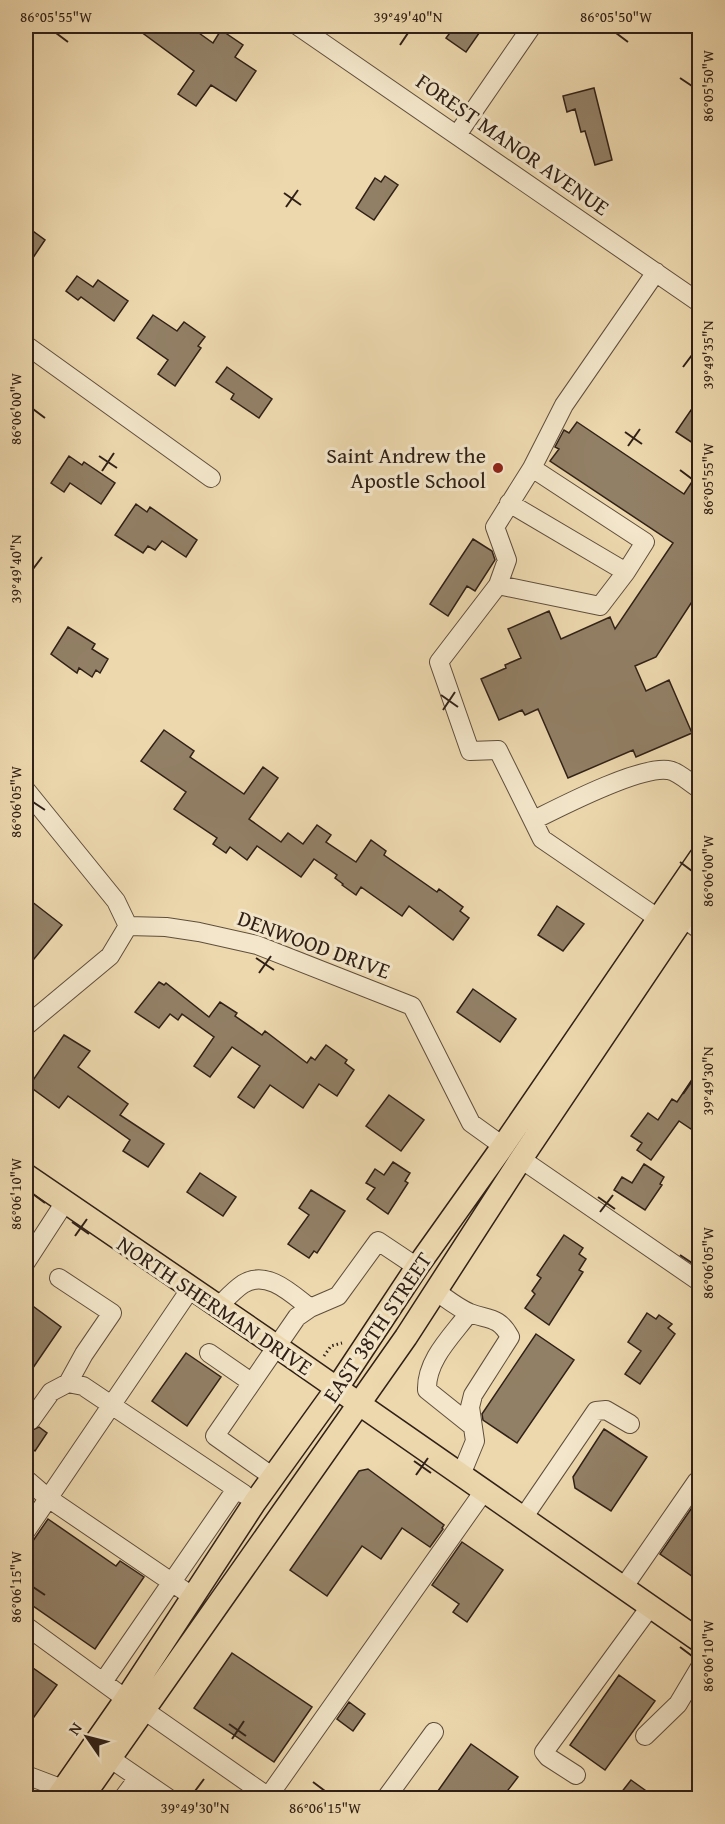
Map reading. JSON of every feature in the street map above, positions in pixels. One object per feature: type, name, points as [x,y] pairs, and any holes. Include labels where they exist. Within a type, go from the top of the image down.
[{"type":"main road","name":"EAST 38TH STREET","points":[[67,1795],[360,1404],[437,1292],[512,1152],[699,858]]},
{"type":"main road","name":"EAST 38TH STREET","points":[[67,1795],[111,1759],[135,1705],[192,1596],[255,1502],[337,1388],[417,1267],[512,1152],[691,924],[699,893]]},
{"type":"main road","name":"NORTH SHERMAN DRIVE","points":[[26,1175],[219,1306],[650,1607],[697,1633]]},
{"type":"street","name":"FOREST MANOR AVENUE","points":[[298,26],[699,303]]},
{"type":"street","points":[[457,135],[532,26]]},
{"type":"street","points":[[656,272],[564,405],[532,468],[495,527],[507,560],[498,585],[439,662],[470,751],[498,750],[542,839],[659,919]]},
{"type":"street","points":[[26,345],[211,478]]},
{"type":"street","points":[[498,585],[600,606],[645,542],[532,468]]},
{"type":"street","points":[[509,503],[626,572]]},
{"type":"street","points":[[534,820],[597,790],[646,772],[669,770],[699,789]]},
{"type":"street","points":[[26,790],[116,901],[128,926],[110,956],[26,1026]]},
{"type":"street","name":"DENWOOD DRIVE","points":[[128,926],[165,927],[199,932],[256,945],[412,1006],[471,1123],[699,1282]]},
{"type":"street","points":[[26,1262],[65,1202]]},
{"type":"street","points":[[273,1477],[215,1436],[251,1382],[297,1317],[310,1308],[338,1296],[378,1241],[417,1267]]},
{"type":"street","points":[[31,1420],[51,1392],[68,1383],[84,1354],[112,1313],[59,1278]]},
{"type":"street","points":[[219,1306],[244,1284],[257,1279],[268,1280],[284,1288],[310,1308]]},
{"type":"street","points":[[26,1532],[191,1288]]},
{"type":"street","points":[[437,1292],[470,1313],[491,1318],[505,1328],[510,1337],[473,1395],[470,1407],[475,1441],[461,1475]]},
{"type":"street","points":[[470,1313],[433,1361],[426,1384],[427,1390],[472,1426]]},
{"type":"street","points":[[209,1353],[251,1382]]},
{"type":"street","points":[[68,1383],[83,1386],[255,1502]]},
{"type":"street","points":[[524,1518],[596,1411],[606,1410],[630,1424]]},
{"type":"street","points":[[26,1479],[48,1498],[192,1596]]},
{"type":"street","points":[[623,1588],[697,1481],[699,1483]]},
{"type":"street","points":[[103,1682],[236,1489]]},
{"type":"street","points":[[26,1626],[269,1798],[483,1491]]},
{"type":"street","points":[[576,1775],[544,1752],[650,1607]]},
{"type":"street","points":[[645,1736],[678,1704],[699,1667]]},
{"type":"street","points":[[386,1798],[434,1732]]},
{"type":"street","points":[[111,1759],[168,1798]]},
{"type":"street","points":[[26,1775],[67,1795]]},
{"type":"street","points":[[123,1798],[138,1778]]},
{"type":"building","points":[[133,26],[158,26],[165,31],[169,26],[189,26],[213,43],[221,30],[243,45],[235,57],[256,71],[236,101],[211,85],[196,106],[178,94],[194,71]]},
{"type":"building","points":[[455,26],[484,26],[466,52],[446,38]]},
{"type":"building","points":[[594,88],[612,160],[595,165],[585,131],[581,132],[575,109],[567,112],[563,96]]},
{"type":"building","points":[[385,176],[398,185],[374,220],[356,208],[375,178],[381,182]]},
{"type":"building","points":[[26,226],[45,240],[26,268]]},
{"type":"building","points":[[77,276],[93,287],[98,280],[128,301],[114,321],[81,297],[78,300],[66,291]]},
{"type":"building","points":[[153,315],[177,331],[184,322],[205,337],[198,346],[201,348],[175,386],[158,374],[168,360],[137,338]]},
{"type":"building","points":[[227,367],[272,399],[259,418],[231,399],[234,394],[216,382]]},
{"type":"building","points":[[691,410],[699,416],[699,447],[676,432]]},
{"type":"building","points":[[577,422],[684,494],[699,471],[699,591],[656,657],[635,666],[646,691],[669,680],[692,733],[636,757],[633,750],[568,778],[538,709],[525,715],[522,710],[499,720],[481,679],[506,668],[505,665],[521,658],[508,629],[549,611],[561,639],[610,617],[615,629],[673,543],[550,461],[559,449],[555,447],[564,430],[569,433]]},
{"type":"building","points":[[69,456],[82,465],[84,462],[115,483],[101,504],[70,483],[64,492],[51,483]]},
{"type":"building","points":[[136,504],[147,512],[150,507],[197,540],[186,557],[162,541],[155,550],[148,546],[143,553],[115,535]]},
{"type":"building","points":[[473,539],[492,551],[495,560],[475,591],[467,586],[448,616],[430,604]]},
{"type":"building","points":[[68,627],[95,644],[92,649],[108,659],[100,673],[96,670],[92,677],[79,668],[77,673],[51,654]]},
{"type":"building","points":[[164,730],[194,751],[190,757],[244,794],[263,767],[278,778],[249,819],[281,842],[288,833],[303,844],[317,825],[331,835],[326,842],[356,862],[371,840],[386,851],[384,855],[437,892],[439,889],[463,907],[460,911],[469,918],[453,940],[409,906],[402,916],[361,887],[356,895],[335,878],[337,875],[314,859],[301,877],[257,846],[247,860],[230,847],[226,853],[213,844],[217,838],[174,809],[186,792],[141,761]]},
{"type":"building","points":[[31,901],[62,925],[34,959],[26,952],[26,908]]},
{"type":"building","points":[[557,906],[584,924],[563,951],[538,935]]},
{"type":"building","points":[[159,982],[164,985],[166,983],[209,1017],[220,1002],[237,1013],[235,1016],[262,1035],[265,1031],[307,1063],[311,1057],[315,1060],[326,1045],[347,1060],[345,1063],[354,1070],[337,1096],[319,1084],[303,1108],[270,1085],[254,1108],[238,1097],[260,1066],[232,1047],[210,1077],[194,1066],[214,1037],[182,1014],[178,1020],[170,1014],[159,1028],[135,1012]]},
{"type":"building","points":[[473,989],[516,1019],[500,1042],[457,1012]]},
{"type":"building","points":[[64,1035],[90,1051],[78,1067],[128,1104],[120,1115],[164,1144],[148,1167],[123,1151],[130,1140],[68,1096],[59,1108],[29,1086]]},
{"type":"building","points":[[699,1069],[699,1117],[691,1129],[679,1121],[651,1160],[637,1150],[642,1143],[631,1136],[648,1113],[658,1120],[672,1099],[677,1102]]},
{"type":"building","points":[[389,1095],[424,1120],[401,1151],[366,1126]]},
{"type":"building","points":[[393,1162],[410,1173],[405,1181],[408,1183],[388,1214],[367,1199],[375,1188],[366,1183],[375,1169],[384,1175]]},
{"type":"building","points":[[644,1164],[664,1177],[660,1184],[662,1185],[645,1210],[614,1190],[622,1177],[632,1183]]},
{"type":"building","points":[[200,1173],[236,1197],[223,1216],[187,1192]]},
{"type":"building","points":[[311,1190],[345,1211],[317,1253],[314,1251],[309,1258],[288,1244],[309,1215],[299,1208]]},
{"type":"building","points":[[564,1235],[583,1248],[579,1254],[586,1259],[579,1270],[583,1272],[549,1325],[525,1308],[535,1294],[532,1291],[541,1278],[537,1275]]},
{"type":"building","points":[[26,1301],[61,1327],[26,1378]]},
{"type":"building","points":[[647,1313],[656,1319],[659,1315],[672,1324],[668,1328],[675,1334],[640,1384],[625,1374],[641,1351],[628,1342]]},
{"type":"building","points":[[536,1334],[574,1360],[517,1443],[483,1420],[482,1414]]},
{"type":"building","points":[[186,1353],[221,1377],[187,1426],[152,1401]]},
{"type":"building","points":[[39,1427],[47,1433],[35,1451],[26,1444],[26,1430],[30,1431]]},
{"type":"building","points":[[604,1429],[647,1457],[611,1511],[575,1488],[573,1477]]},
{"type":"building","points":[[368,1469],[444,1525],[443,1529],[430,1547],[402,1528],[381,1559],[362,1546],[327,1596],[290,1570],[359,1471]]},
{"type":"building","points":[[691,1509],[699,1514],[699,1581],[660,1554]]},
{"type":"building","points":[[48,1519],[116,1566],[120,1561],[144,1577],[95,1649],[26,1601],[26,1551]]},
{"type":"building","points":[[462,1542],[503,1570],[467,1622],[453,1612],[459,1604],[432,1585]]},
{"type":"building","points":[[232,1653],[312,1707],[274,1762],[194,1708]]},
{"type":"building","points":[[26,1663],[57,1685],[34,1717],[26,1711]]},
{"type":"building","points":[[619,1675],[655,1701],[605,1770],[570,1745]]},
{"type":"building","points":[[349,1702],[365,1714],[353,1731],[337,1719]]},
{"type":"building","points":[[471,1744],[518,1777],[502,1798],[433,1798]]},
{"type":"building","points":[[631,1780],[656,1798],[617,1798]]},
{"type":"place","name":"Saint Andrew the Apostle School","points":[[498,468]]}]
